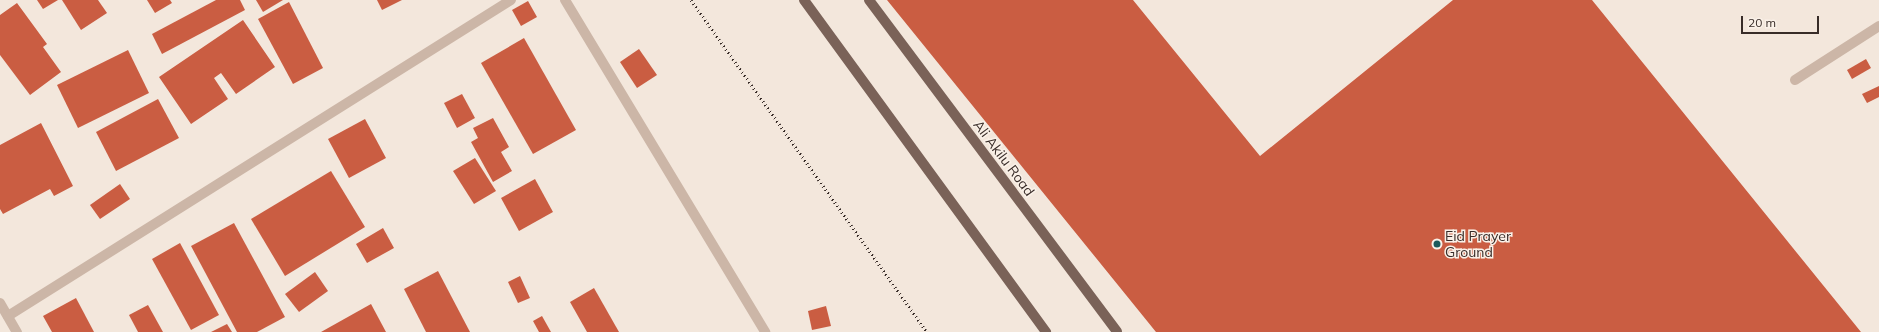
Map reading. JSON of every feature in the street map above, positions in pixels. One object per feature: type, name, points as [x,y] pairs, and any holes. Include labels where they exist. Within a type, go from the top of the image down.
[{"type":"main road","points":[[804,0],[1046,332]]},
{"type":"main road","name":"Ali Akilu Road","points":[[869,0],[1117,332]]},
{"type":"street","points":[[8,316],[511,0]]},
{"type":"street","points":[[565,0],[766,332]]},
{"type":"street","points":[[1795,80],[1879,26]]},
{"type":"street","points":[[0,303],[17,332]]},
{"type":"building","points":[[37,0],[58,0],[43,9]]},
{"type":"building","points":[[62,0],[98,0],[107,13],[81,30]]},
{"type":"building","points":[[147,0],[170,0],[172,3],[155,13]]},
{"type":"building","points":[[216,0],[240,0],[245,10],[162,54],[152,34]]},
{"type":"building","points":[[256,0],[283,0],[263,12]]},
{"type":"building","points":[[377,0],[402,0],[382,10]]},
{"type":"building","name":"Eid Prayer Ground","points":[[887,0],[1133,0],[1260,156],[1453,0],[1592,0],[1861,332],[1156,332]]},
{"type":"building","points":[[528,1],[537,17],[521,26],[512,10]]},
{"type":"building","points":[[289,2],[323,68],[293,84],[258,19]]},
{"type":"building","points":[[17,3],[47,44],[43,47],[61,72],[30,95],[0,55],[0,15]]},
{"type":"building","points":[[243,20],[275,67],[236,94],[221,73],[214,78],[228,99],[191,124],[159,77]]},
{"type":"building","points":[[524,38],[576,130],[533,154],[481,63]]},
{"type":"building","points":[[639,49],[657,75],[637,88],[620,62]]},
{"type":"building","points":[[128,50],[149,93],[78,128],[57,85]]},
{"type":"building","points":[[1866,59],[1871,68],[1852,79],[1847,70]]},
{"type":"building","points":[[1879,86],[1879,97],[1867,103],[1862,94]]},
{"type":"building","points":[[462,94],[475,118],[457,128],[444,103]]},
{"type":"building","points":[[158,99],[179,138],[116,171],[96,132]]},
{"type":"building","points":[[493,118],[509,147],[501,152],[512,171],[493,182],[471,142],[478,138],[473,128]]},
{"type":"building","points":[[365,119],[386,158],[349,178],[328,139]]},
{"type":"building","points":[[41,123],[73,186],[54,196],[50,189],[3,214],[0,209],[0,145]]},
{"type":"building","points":[[475,158],[496,191],[474,204],[453,171]]},
{"type":"building","points":[[331,171],[365,227],[285,276],[251,219]]},
{"type":"building","points":[[535,179],[553,212],[519,231],[501,198]]},
{"type":"building","points":[[120,184],[130,199],[100,219],[90,205]]},
{"type":"building","points":[[234,223],[285,317],[257,332],[237,332],[191,246]]},
{"type":"building","points":[[383,228],[394,248],[367,263],[356,244]]},
{"type":"building","points":[[180,243],[219,315],[191,330],[152,259]]},
{"type":"building","points":[[438,271],[470,332],[426,332],[404,289]]},
{"type":"building","points":[[315,272],[328,291],[299,312],[285,294]]},
{"type":"building","points":[[520,276],[530,298],[518,303],[508,282]]},
{"type":"building","points":[[594,288],[619,332],[587,332],[570,302]]},
{"type":"building","points":[[76,298],[94,332],[52,332],[43,316]]},
{"type":"building","points":[[371,304],[386,332],[321,332]]},
{"type":"building","points":[[148,305],[163,332],[138,332],[129,315]]},
{"type":"building","points":[[826,306],[831,326],[812,330],[808,311]]},
{"type":"building","points":[[542,316],[551,332],[539,332],[533,321]]},
{"type":"building","points":[[227,324],[232,332],[211,332]]},
{"type":"railway","points":[[691,0],[927,332]]},
{"type":"place","name":"Eid Prayer Ground","points":[[1437,244]]}]
